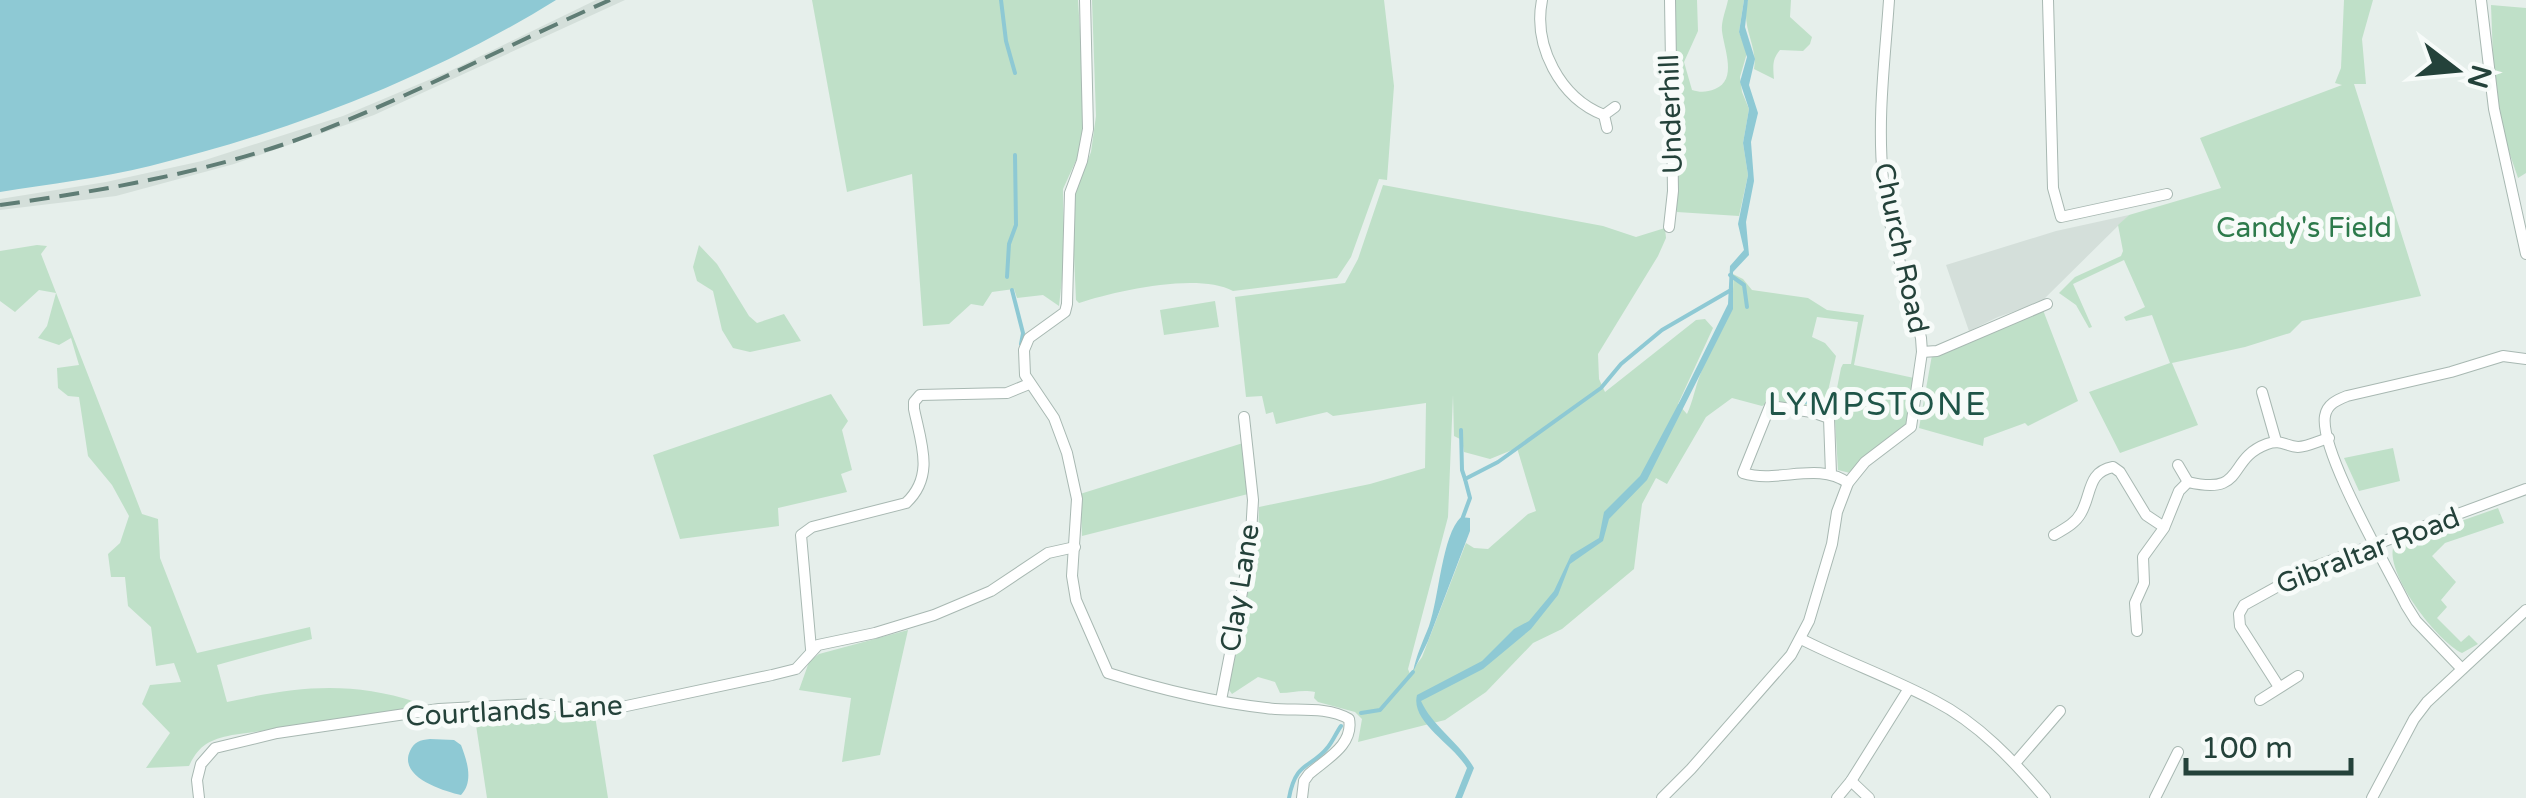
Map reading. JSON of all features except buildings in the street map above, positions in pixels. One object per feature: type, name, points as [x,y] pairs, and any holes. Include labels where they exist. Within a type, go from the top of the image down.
[{"type":"street","points":[[1085,0],[1088,128],[1082,161],[1070,193],[1065,312],[1026,343],[1024,364],[1029,384],[1054,418],[1067,453],[1077,499],[1072,576],[1076,600],[1108,673],[1202,699],[1262,708],[1316,710],[1349,719],[1351,729],[1346,739],[1309,774],[1302,798]]},
{"type":"street","points":[[1542,0],[1542,37],[1553,69],[1570,91],[1604,114]]},
{"type":"street","name":"Underhill","points":[[1669,228],[1673,190],[1670,0]]},
{"type":"street","name":"Church Road","points":[[1662,798],[1781,667],[1800,639],[1809,621],[1848,483],[1865,462],[1911,428],[1922,352],[1883,183],[1881,71],[1889,0]]},
{"type":"street","points":[[2048,0],[2053,188],[2061,217],[2167,194]]},
{"type":"street","points":[[2480,0],[2494,109],[2526,254]]},
{"type":"street","points":[[1604,114],[1615,106]]},
{"type":"street","points":[[1604,114],[1607,128]]},
{"type":"street","points":[[1922,352],[1937,352],[2046,304]]},
{"type":"street","points":[[2461,668],[2416,621],[2346,490],[2325,425],[2326,410],[2331,403],[2347,396],[2503,356],[2526,359]]},
{"type":"street","points":[[812,649],[802,535],[812,526],[906,503],[918,492],[925,463],[914,409],[920,395],[1007,393],[1029,384]]},
{"type":"street","points":[[2262,392],[2276,442]]},
{"type":"street","points":[[1832,474],[1832,422],[1827,416],[1770,406],[1743,473],[1776,478],[1832,474],[1848,483]]},
{"type":"street","name":"Clay Lane","points":[[1221,700],[1250,551],[1253,500],[1244,417]]},
{"type":"street","points":[[2178,465],[2188,482],[2210,487],[2232,480],[2248,454],[2276,442],[2298,447],[2330,438]]},
{"type":"street","points":[[2054,535],[2082,512],[2092,478],[2113,467],[2146,515],[2164,528]]},
{"type":"street","points":[[2136,631],[2136,603],[2144,583],[2143,557],[2164,528],[2179,492],[2188,482]]},
{"type":"street","name":"Gibraltar Road","points":[[2279,687],[2240,626],[2239,614],[2244,605],[2312,568],[2526,488]]},
{"type":"street","name":"Courtlands Lane","points":[[199,798],[197,780],[201,764],[215,748],[436,704],[534,704],[603,710],[633,706],[796,669],[818,645],[934,615],[990,590],[1036,558],[1060,548],[1075,547]]},
{"type":"street","points":[[2372,798],[2414,719],[2461,668],[2526,610]]},
{"type":"street","points":[[1800,639],[1934,700],[1956,714],[2016,762],[2045,798]]},
{"type":"street","points":[[2260,700],[2298,676]]},
{"type":"street","points":[[1837,798],[1908,690]]},
{"type":"street","points":[[2016,762],[2060,711]]},
{"type":"street","points":[[2155,798],[2178,752]]},
{"type":"street","points":[[1851,781],[1869,798]]},
{"type":"shaded area","points":[[596,0],[625,0],[374,115],[234,164],[116,196],[0,210],[0,199],[202,161],[343,116],[450,71]]},
{"type":"shaded area","points":[[2129,215],[2041,302],[1969,331],[1946,265],[2056,231]]},
{"type":"green space","points":[[812,0],[1078,0],[1085,109],[1079,154],[1063,189],[1064,261],[1059,306],[1043,295],[1017,298],[1014,289],[992,292],[983,306],[971,304],[949,324],[923,326],[912,174],[847,192]]},
{"type":"green space","points":[[1092,0],[1384,0],[1394,86],[1387,180],[1379,179],[1351,257],[1337,278],[1233,291],[1199,283],[1178,283],[1113,293],[1079,303],[1076,300],[1072,211],[1091,152],[1096,116]]},
{"type":"green space","points":[[1674,0],[1697,0],[1698,31],[1684,62],[1692,90],[1701,92],[1715,89],[1726,79],[1723,19],[1728,0],[1744,0],[1739,32],[1747,53],[1740,77],[1749,109],[1743,143],[1748,175],[1739,216],[1677,212]]},
{"type":"green space","points":[[1748,0],[1791,0],[1790,17],[1812,37],[1803,51],[1780,50],[1774,60],[1774,79],[1754,69],[1746,19]]},
{"type":"green space","name":"Candy's Field","points":[[2344,0],[2373,0],[2362,39],[2366,84],[2354,84],[2421,296],[2302,321],[2290,333],[2172,363],[2198,425],[2120,453],[2089,392],[2170,363],[2152,315],[2126,321],[2124,317],[2145,307],[2124,260],[2073,284],[2092,327],[2089,328],[2076,305],[2059,293],[2075,277],[2121,256],[2118,225],[2129,215],[2221,188],[2200,138],[2342,85],[2335,83],[2341,68]]},
{"type":"green space","points":[[2491,5],[2526,8],[2526,173],[2518,178],[2495,111]]},
{"type":"green space","points":[[1383,185],[1603,226],[1636,237],[1665,228],[1666,238],[1658,256],[1598,354],[1599,379],[1605,392],[1696,320],[1705,319],[1713,328],[1678,404],[1687,414],[1728,315],[1733,274],[1752,290],[1808,298],[1827,310],[1864,315],[1854,365],[1914,378],[1906,426],[1850,473],[1838,470],[1834,403],[1841,368],[1851,364],[1858,322],[1817,317],[1812,337],[1825,343],[1836,356],[1823,413],[1771,401],[1762,406],[1732,398],[1706,417],[1667,484],[1656,478],[1642,504],[1634,569],[1562,629],[1533,643],[1486,692],[1445,720],[1358,742],[1362,719],[1355,712],[1318,702],[1315,692],[1280,693],[1275,682],[1258,677],[1232,694],[1227,687],[1258,544],[1259,507],[1425,468],[1426,403],[1333,416],[1327,412],[1276,424],[1273,412],[1266,414],[1262,396],[1246,397],[1235,297],[1345,283],[1358,259]],"holes":[[[1453,395],[1454,436],[1462,440],[1464,452],[1490,459],[1517,448],[1536,511],[1488,549],[1466,543],[1422,657],[1410,674],[1408,669],[1448,517]]]},
{"type":"green space","points":[[699,245],[717,264],[749,316],[757,323],[784,314],[801,341],[750,352],[733,348],[722,330],[713,291],[697,281],[693,267]]},
{"type":"green space","points":[[47,246],[41,254],[142,514],[158,519],[160,558],[197,653],[310,627],[312,639],[217,665],[227,702],[298,690],[344,688],[416,702],[406,711],[232,735],[206,744],[189,766],[146,768],[170,733],[142,704],[150,685],[181,682],[174,663],[156,666],[151,627],[128,606],[125,577],[111,577],[108,554],[120,543],[129,516],[112,485],[88,456],[79,397],[68,396],[58,388],[57,368],[79,365],[71,338],[59,345],[38,338],[47,326],[56,293],[39,290],[15,312],[0,301],[0,251]]},
{"type":"green space","points":[[1215,301],[1219,327],[1164,335],[1160,310]]},
{"type":"green space","points":[[2043,310],[2078,401],[2028,426],[2025,423],[1984,438],[1983,446],[1919,428],[1932,355]]},
{"type":"green space","points":[[831,394],[848,421],[842,430],[852,470],[841,474],[847,492],[778,508],[779,526],[680,539],[653,455]]},
{"type":"green space","points":[[1243,443],[1248,494],[1082,536],[1080,494]]},
{"type":"green space","points":[[2393,448],[2400,481],[2359,491],[2344,458]]},
{"type":"green space","points":[[2498,508],[2504,523],[2445,543],[2432,556],[2456,582],[2441,600],[2447,607],[2437,618],[2461,642],[2469,635],[2478,644],[2462,653],[2440,635],[2416,606],[2398,575],[2393,548]]},
{"type":"green space","points":[[908,630],[880,755],[842,762],[851,698],[799,690],[809,662],[819,654]]},
{"type":"green space","points":[[474,712],[595,716],[608,798],[487,798]]},
{"type":"water","points":[[0,0],[556,0],[410,77],[256,136],[150,166],[0,192]]},
{"type":"water","points":[[1744,0],[1748,0],[1745,27],[1755,59],[1749,85],[1758,113],[1751,142],[1754,181],[1746,222],[1749,255],[1733,272],[1733,309],[1647,480],[1609,519],[1603,541],[1570,564],[1558,595],[1531,629],[1483,669],[1421,701],[1474,768],[1462,798],[1455,798],[1467,768],[1426,724],[1420,715],[1417,695],[1482,661],[1514,629],[1529,621],[1554,591],[1571,555],[1599,538],[1604,512],[1640,476],[1728,304],[1730,266],[1744,250],[1738,224],[1748,175],[1743,143],[1749,109],[1740,82],[1747,57],[1739,32]]},
{"type":"water","points":[[1461,517],[1470,518],[1470,531],[1413,672],[1429,626],[1449,538]]},
{"type":"water","points":[[430,739],[454,740],[461,745],[468,777],[461,795],[424,781],[410,768],[412,748]]},
{"type":"waterway","points":[[1001,0],[1015,73]]},
{"type":"waterway","points":[[1007,277],[1009,244],[1016,225],[1015,155]]},
{"type":"waterway","points":[[1730,275],[1744,285],[1747,307]]},
{"type":"waterway","points":[[1012,290],[1023,333],[1021,344]]},
{"type":"waterway","points":[[1463,517],[1470,498],[1465,479],[1498,462],[1601,388],[1621,364],[1662,330],[1731,290]]},
{"type":"waterway","points":[[1794,400],[1819,404]]},
{"type":"waterway","points":[[1461,430],[1465,479]]},
{"type":"waterway","points":[[1361,713],[1380,710],[1413,672]]},
{"type":"waterway","points":[[1289,798],[1300,771],[1322,754],[1341,726]]},
{"type":"railway","points":[[0,205],[161,178],[279,146],[392,101],[610,0]]},
{"type":"district","name":"LYMPSTONE","points":[[1878,405]]}]
